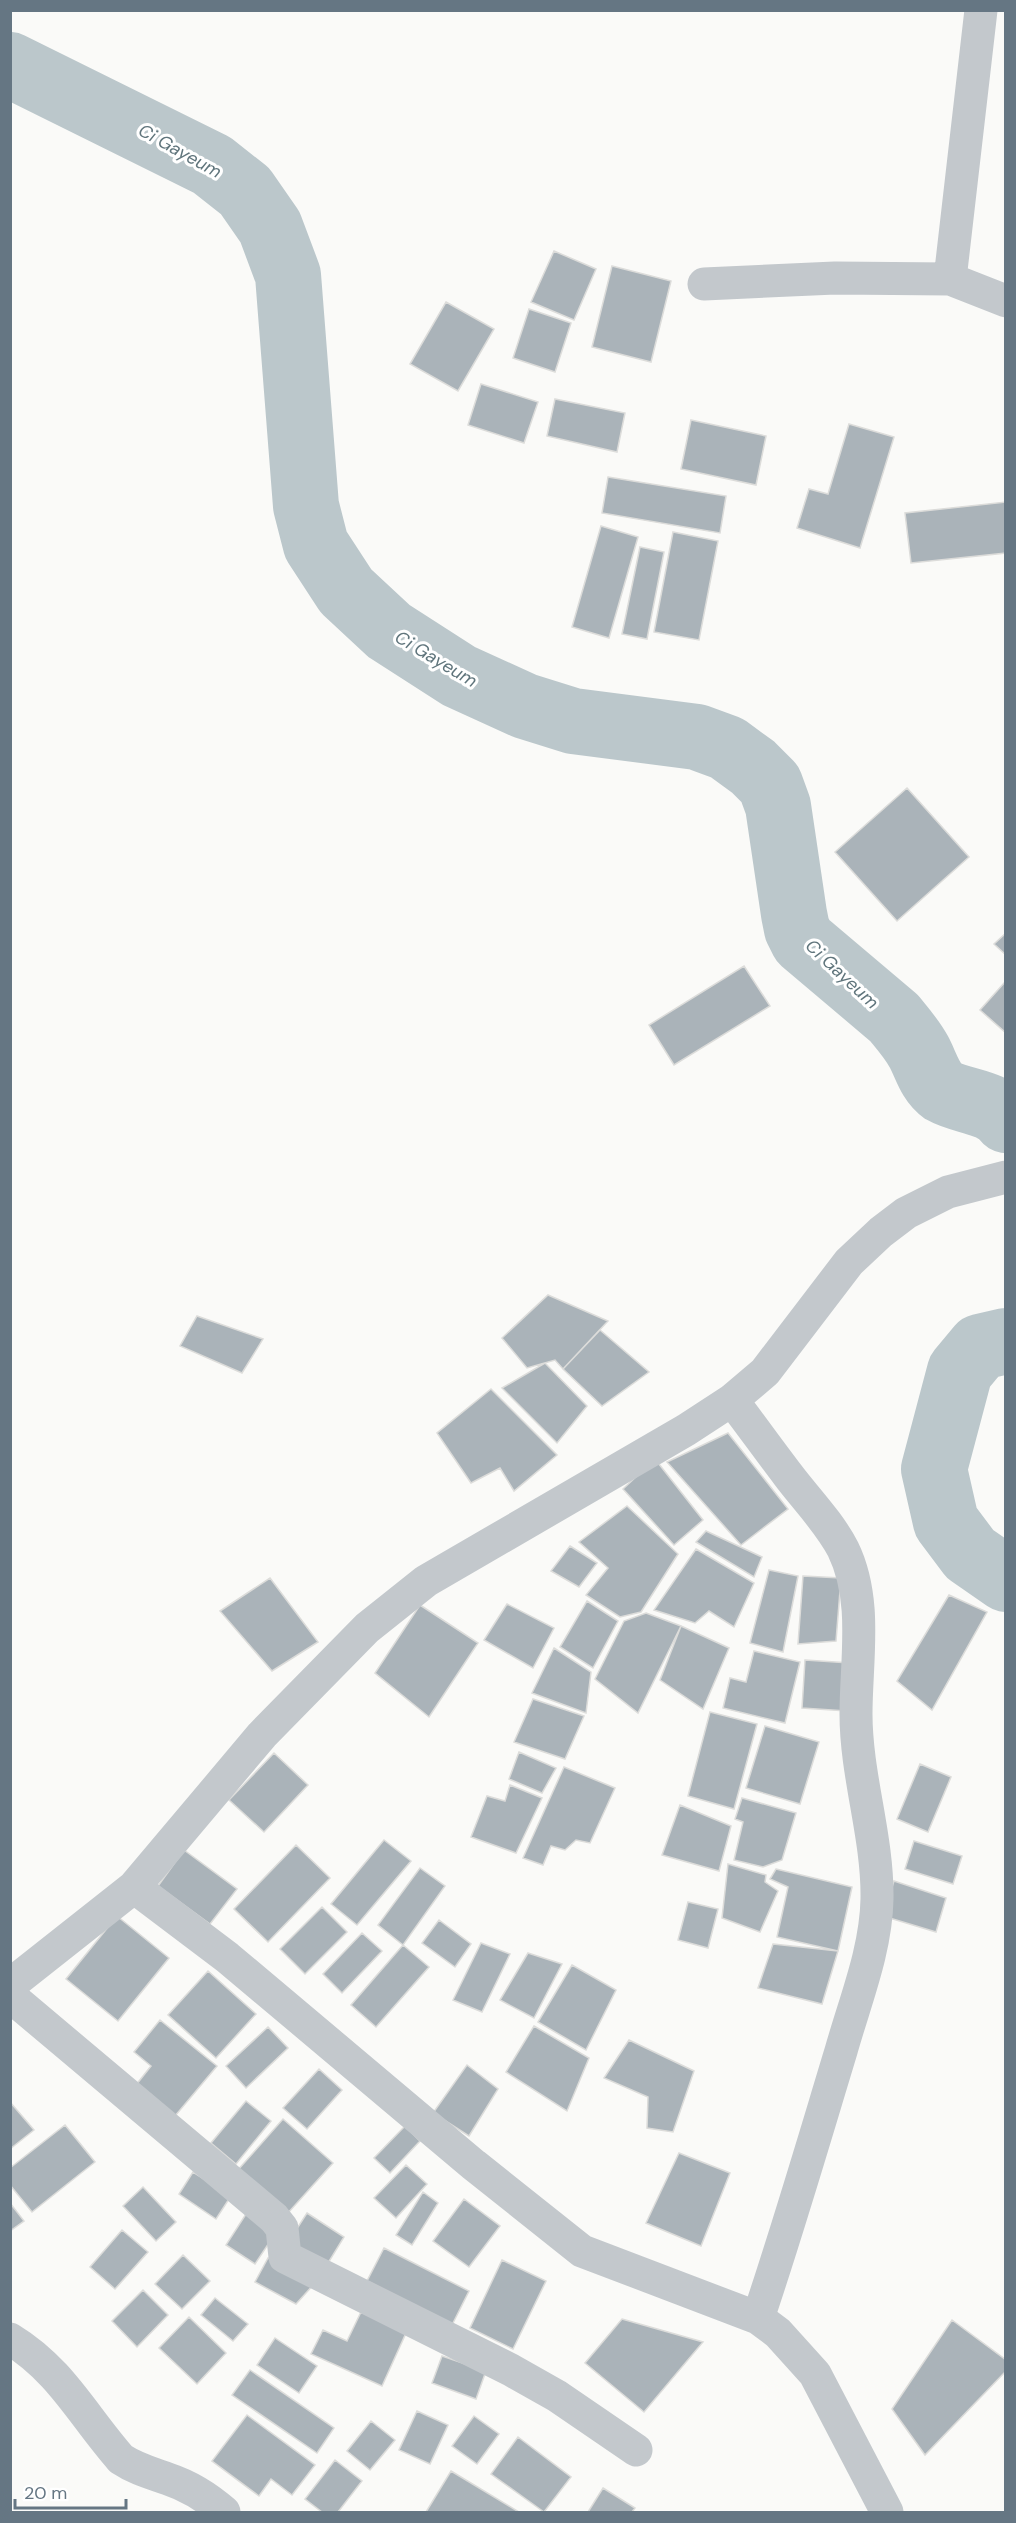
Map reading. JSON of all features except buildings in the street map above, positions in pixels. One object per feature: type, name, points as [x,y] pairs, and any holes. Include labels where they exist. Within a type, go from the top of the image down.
[{"type":"street","points":[[950,279],[981,10]]},
{"type":"street","points":[[704,284],[846,278],[950,279],[1005,301]]},
{"type":"street","points":[[10,1985],[134,1887],[262,1735],[368,1628],[426,1581],[686,1430],[732,1400],[765,1372],[849,1262],[881,1232],[906,1213],[948,1192],[1003,1178]]},
{"type":"street","points":[[732,1400],[825,1522],[843,1549],[850,1568],[856,1597],[858,1629],[856,1715],[861,1778],[875,1865],[877,1897],[871,1946],[800,2192],[758,2318]]},
{"type":"street","points":[[134,1887],[228,1958],[474,2166],[582,2251],[758,2318],[778,2332],[815,2374],[887,2512]]},
{"type":"street","points":[[10,1996],[274,2218],[282,2228],[285,2257],[511,2370],[557,2396],[636,2450]]},
{"type":"street","points":[[10,2339],[32,2352],[59,2378],[121,2459],[133,2467],[192,2489],[224,2512]]},
{"type":"waterway","name":"Ci Gayeum","points":[[10,65],[212,165],[245,191],[270,227],[288,275],[306,506],[316,545],[346,591],[389,631],[459,676],[525,706],[573,721],[697,737],[727,748],[753,767],[770,784],[778,806],[794,914],[797,929],[803,941],[894,1018],[919,1052],[932,1078],[943,1091],[985,1105],[1006,1120]]},
{"type":"waterway","name":"Ci Gayeum","points":[[1006,1341],[980,1347],[960,1371],[934,1469],[946,1522],[970,1554],[1006,1579]]}]
